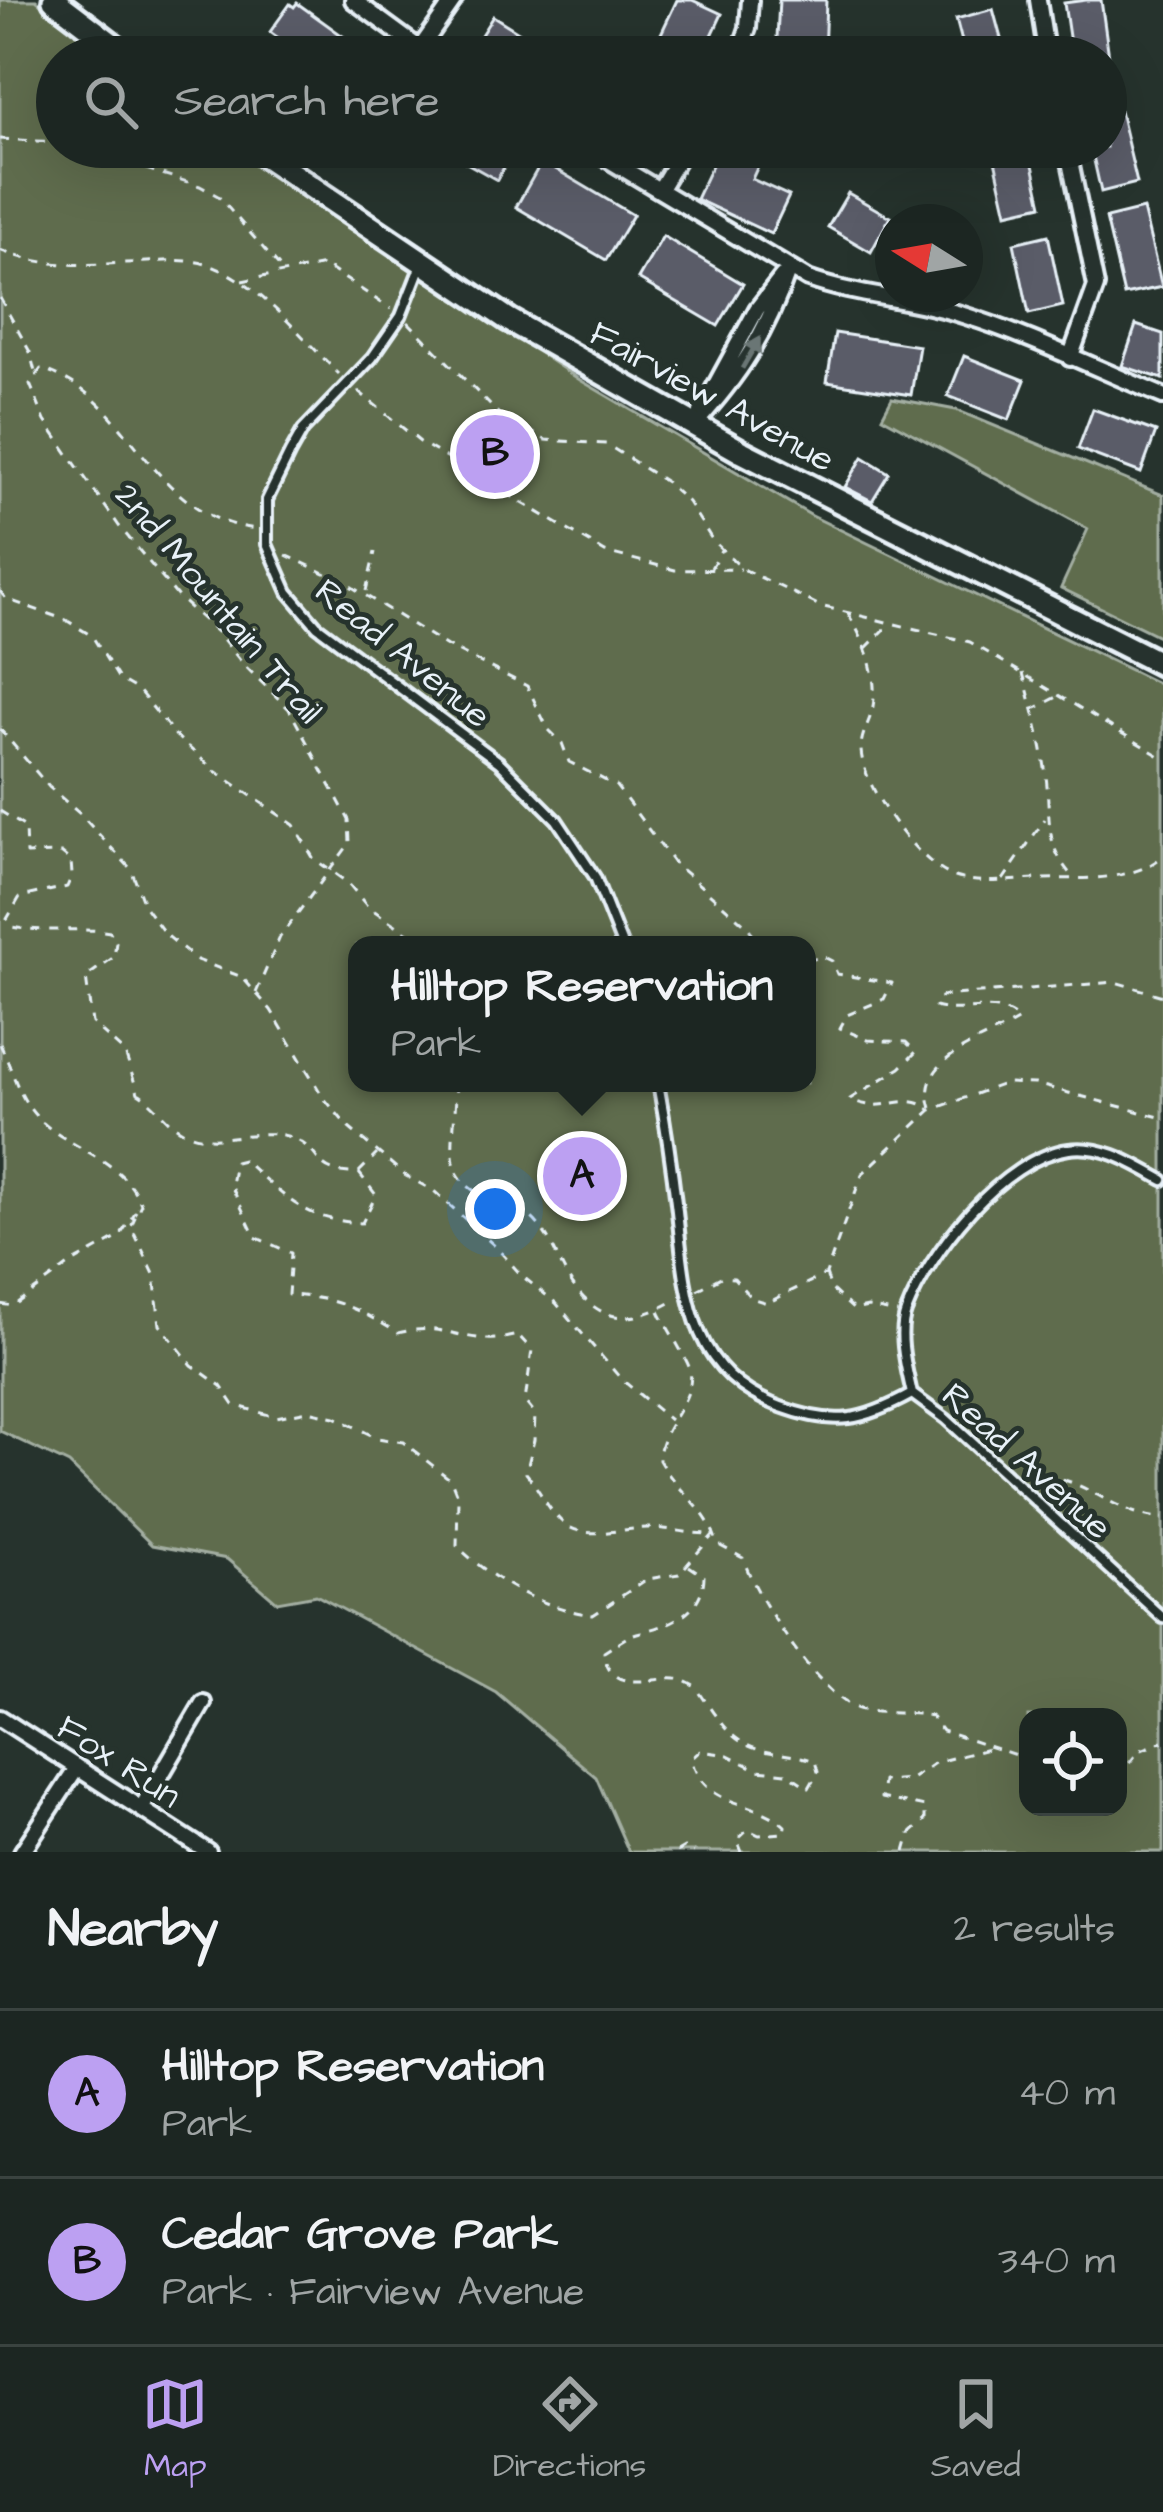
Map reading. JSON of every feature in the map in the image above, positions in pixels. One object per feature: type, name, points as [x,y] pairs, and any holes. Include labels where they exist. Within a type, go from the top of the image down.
[{"type":"main road","points":[[54,0],[101,36]]},
{"type":"main road","name":"Fairview Avenue","points":[[283,168],[508,320],[694,425],[938,554],[1163,665]]},
{"type":"street","points":[[353,0],[398,36]]},
{"type":"street","points":[[433,36],[454,0]]},
{"type":"street","points":[[746,36],[750,0]]},
{"type":"street","points":[[1038,0],[1044,36]]},
{"type":"street","points":[[624,168],[789,268],[843,292],[966,315],[1163,396]]},
{"type":"street","points":[[660,189],[672,168]]},
{"type":"street","points":[[1070,358],[1096,286],[1071,168]]},
{"type":"street","points":[[694,425],[757,309],[789,268]]},
{"type":"street","points":[[141,1809],[203,1703]]},
{"type":"street","name":"Fox Run","points":[[0,1718],[208,1852]]},
{"type":"street","points":[[22,1852],[77,1768]]},
{"type":"lane","name":"Read Avenue","points":[[422,264],[401,316],[372,358],[340,388],[296,442],[267,500],[267,544],[288,592],[307,616],[499,762],[556,820],[595,877],[618,936]]},
{"type":"lane","name":"Read Avenue","points":[[659,1092],[693,1320],[711,1357],[734,1382],[759,1399],[794,1412],[848,1422],[912,1394],[946,1419],[1163,1618]]},
{"type":"lane","points":[[912,1394],[903,1346],[904,1315],[937,1259],[989,1188],[1036,1156],[1072,1148],[1102,1150],[1163,1180]]},
{"type":"path","points":[[0,139],[36,141]]},
{"type":"path","points":[[145,168],[218,196],[284,272]]},
{"type":"path","points":[[0,250],[17,258],[74,265],[198,262],[242,282],[340,375]]},
{"type":"path","points":[[242,282],[324,265],[393,310]]},
{"type":"path","points":[[0,298],[30,352],[36,376]]},
{"type":"path","points":[[408,322],[475,392],[518,425],[557,443],[591,440],[606,444],[666,482],[743,569],[793,595],[847,613],[961,638],[1163,758]]},
{"type":"path","name":"2nd Mountain Trail","points":[[256,993],[280,937],[350,843],[349,820],[289,709],[218,632],[178,597],[118,526],[38,408],[30,385],[41,369],[79,384],[170,489],[196,510],[266,530]]},
{"type":"path","points":[[354,388],[420,442],[605,552],[675,570],[743,569]]},
{"type":"path","points":[[267,544],[365,593],[446,646],[526,686],[569,762],[616,787],[673,862],[754,936]]},
{"type":"path","points":[[710,569],[722,549]]},
{"type":"path","points":[[365,593],[375,552]]},
{"type":"path","points":[[0,591],[6,599],[66,620],[92,636],[119,679],[139,691],[176,736],[215,771],[294,825],[314,859],[384,920],[411,936]]},
{"type":"path","points":[[847,613],[865,649],[875,697],[862,739],[862,757],[891,817],[938,869],[970,880],[1073,878],[1133,873],[1163,856]]},
{"type":"path","points":[[865,649],[891,624]]},
{"type":"path","points":[[1022,672],[1047,787],[1046,818],[1054,850],[1073,878]]},
{"type":"path","points":[[1032,710],[1061,695]]},
{"type":"path","points":[[0,729],[49,787],[131,869],[145,907],[165,934],[197,960],[242,977],[272,1010],[323,1097],[349,1128],[406,1176],[434,1191],[496,1247],[556,1303],[621,1378],[670,1420]]},
{"type":"path","points":[[0,811],[25,827],[26,854],[61,853],[71,861],[72,875],[67,887],[20,897],[7,920],[12,927],[37,931],[110,932],[116,943],[114,957],[86,977],[92,1023],[125,1053],[138,1093],[153,1102],[167,1123],[194,1137],[279,1135],[294,1139],[321,1166],[338,1174],[359,1173],[379,1153]]},
{"type":"path","points":[[1003,880],[1046,818]]},
{"type":"path","points":[[816,958],[832,961],[837,974],[892,983],[884,999],[847,1015],[841,1028],[868,1040],[906,1042],[916,1052],[900,1068],[850,1099],[878,1109],[918,1101],[931,1110]]},
{"type":"path","points":[[931,1110],[926,1093],[929,1081],[947,1061],[984,1035],[1019,1020],[1001,1010],[935,1007],[942,996],[1114,982],[1163,996]]},
{"type":"path","points":[[0,1044],[20,1093],[41,1122],[91,1150],[133,1186],[141,1204],[131,1226],[154,1274],[160,1325],[192,1365],[221,1386],[234,1405],[276,1417],[308,1411],[334,1417],[377,1438],[403,1442],[451,1480],[458,1498],[457,1546],[481,1570],[557,1610],[592,1615],[647,1579],[679,1574],[715,1533]]},
{"type":"path","points":[[904,1315],[868,1307],[854,1310],[831,1289],[826,1274],[862,1174],[931,1110],[991,1087],[1035,1084],[1163,1118]]},
{"type":"path","points":[[455,1092],[454,1169],[480,1197],[532,1217],[572,1284],[602,1311],[617,1318],[659,1310],[721,1277],[734,1278],[751,1298],[767,1303],[826,1274]]},
{"type":"path","points":[[359,1173],[376,1195],[362,1223],[340,1222],[309,1215],[243,1160],[236,1162],[231,1185],[255,1237],[291,1253],[288,1295],[351,1305],[398,1333],[446,1328],[488,1339],[518,1335],[532,1350],[525,1402],[535,1414],[535,1440],[526,1472],[559,1520],[580,1532],[644,1527],[692,1536],[715,1533]]},
{"type":"path","points":[[0,1304],[13,1306],[70,1264],[118,1237],[141,1204]]},
{"type":"path","points":[[659,1310],[692,1377],[685,1400],[659,1446],[659,1460],[712,1521],[723,1550],[743,1558],[784,1638],[856,1708],[931,1716],[942,1731],[1019,1755]]},
{"type":"path","points":[[1008,1477],[1037,1474],[1068,1480],[1142,1518],[1163,1518]]},
{"type":"path","points":[[687,1565],[704,1576],[698,1600],[688,1612],[654,1631],[633,1634],[604,1652],[605,1662],[612,1674],[628,1683],[676,1679],[695,1686],[712,1714],[738,1739],[753,1748],[815,1761],[818,1772],[809,1788],[787,1773],[758,1770],[728,1756],[700,1750],[691,1759],[708,1789],[776,1817],[785,1826],[784,1833],[748,1830],[737,1840],[742,1852]]},
{"type":"path","points":[[1127,1766],[1139,1751],[1163,1741]]},
{"type":"path","points":[[904,1852],[910,1834],[925,1820],[926,1807],[880,1798],[884,1780],[911,1779],[936,1762],[996,1746]]},
{"type":"path","points":[[677,1852],[684,1848],[694,1852]]},
{"type":"green space","points":[[0,0],[36,0],[81,36],[36,36],[36,168],[262,168],[580,380],[812,516],[1163,686],[1163,1852],[629,1852],[596,1777],[496,1692],[316,1595],[277,1602],[227,1559],[152,1545],[69,1464],[0,1431]]},
{"type":"green space","points":[[892,398],[956,410],[1163,495],[1163,638],[1061,588],[1088,529],[882,417]]},
{"type":"building","points":[[677,0],[692,0],[722,14],[712,36],[660,36]]},
{"type":"building","points":[[779,0],[826,0],[825,36],[777,36]]},
{"type":"building","points":[[1101,0],[1106,36],[1069,36],[1064,3]]},
{"type":"building","points":[[297,3],[343,36],[276,36],[270,32],[290,4]]},
{"type":"building","points":[[993,9],[1000,36],[960,36],[956,19]]},
{"type":"building","points":[[493,16],[525,36],[480,36]]},
{"type":"building","points":[[1127,141],[1137,183],[1101,192],[1096,168],[1127,168]]},
{"type":"building","points":[[476,168],[504,168],[497,180]]},
{"type":"building","points":[[538,168],[554,168],[633,215],[606,260],[516,207]]},
{"type":"building","points":[[711,168],[757,168],[752,179],[789,196],[771,234],[696,199]]},
{"type":"building","points":[[997,168],[1034,168],[1042,205],[1007,213]]},
{"type":"building","points":[[848,193],[875,208],[871,252],[828,227]]},
{"type":"building","points":[[1143,209],[1162,287],[1124,295],[1106,218]]},
{"type":"building","points":[[1048,235],[1063,306],[1029,314],[1014,243]]},
{"type":"building","points":[[663,236],[743,284],[718,326],[638,279]]},
{"type":"building","points":[[1136,325],[1163,334],[1163,379],[1122,366]]},
{"type":"building","points":[[835,333],[919,346],[911,395],[827,382]]},
{"type":"building","points":[[964,356],[1025,380],[1009,420],[948,396]]},
{"type":"building","points":[[1093,409],[1156,432],[1141,473],[1078,449]]},
{"type":"building","points":[[863,457],[889,473],[872,501],[845,487]]},
{"type":"place","name":"Cedar Grove Park","points":[[495,454]]},
{"type":"place","name":"Hilltop Reservation","points":[[582,1176]]}]
